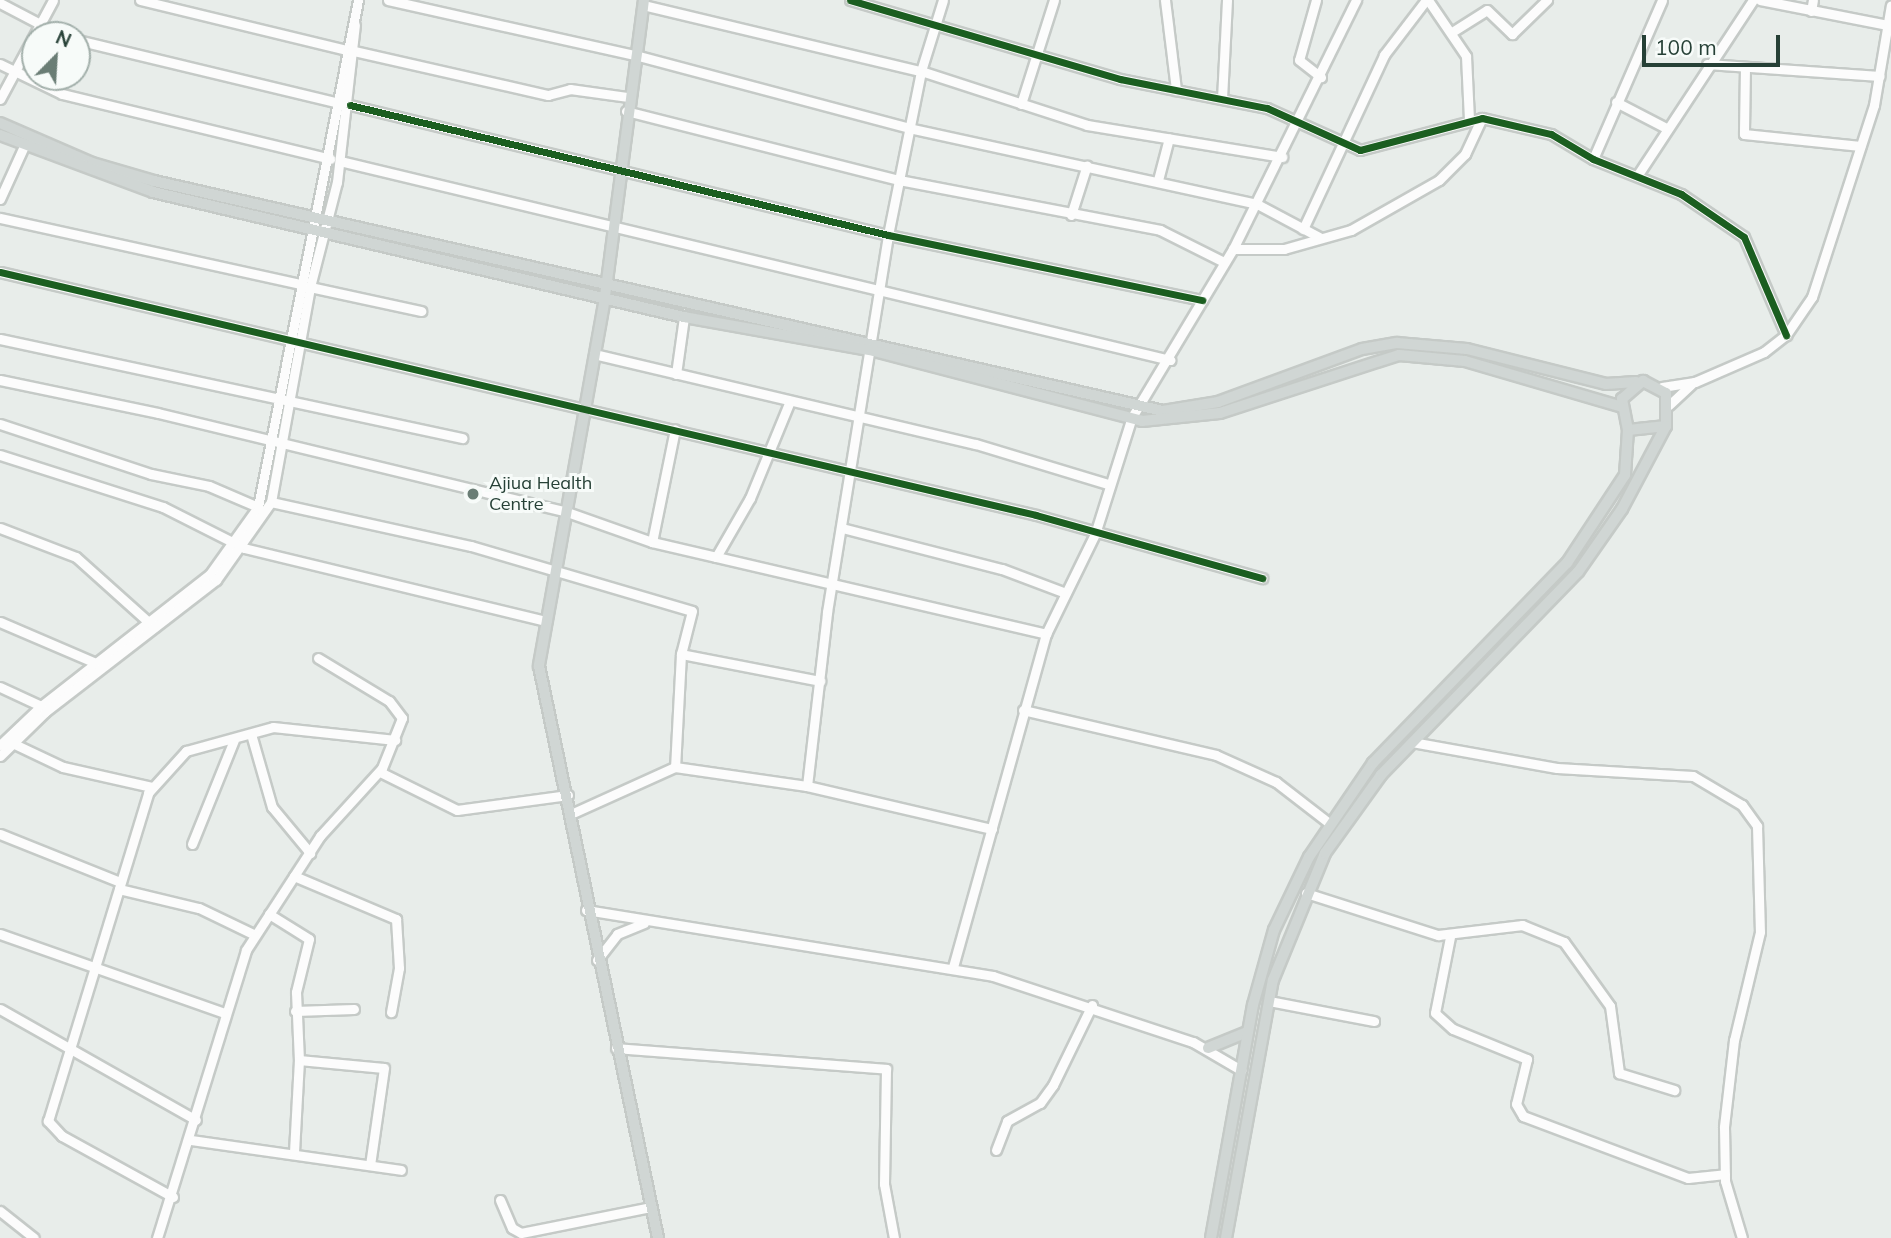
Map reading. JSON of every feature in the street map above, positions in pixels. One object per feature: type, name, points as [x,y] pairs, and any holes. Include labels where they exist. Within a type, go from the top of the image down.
[{"type":"main road","points":[[643,2],[618,169],[606,293],[545,621],[542,701],[573,813],[586,910],[658,1238]]},
{"type":"main road","points":[[0,122],[92,163],[320,225]]},
{"type":"main road","points":[[0,135],[122,184],[320,225],[606,293],[1139,403],[1163,411],[1190,409],[1396,343],[1468,349],[1606,384],[1636,382],[1662,387],[1670,405],[1666,426],[1622,509],[1578,572],[1412,742],[1344,824],[1306,893],[1269,1000],[1226,1238]]},
{"type":"main road","points":[[606,293],[684,317],[873,347],[1132,417],[1163,422],[1220,413],[1399,355],[1465,361],[1622,407]]},
{"type":"main road","points":[[1211,1238],[1247,1032],[1274,930],[1329,823],[1373,763],[1567,564],[1625,475],[1628,430],[1622,407],[1636,382]]},
{"type":"main road","points":[[1628,430],[1666,426]]},
{"type":"main road","points":[[1208,1048],[1247,1032]]},
{"type":"street","points":[[42,21],[53,0]]},
{"type":"street","points":[[140,0],[548,94],[570,89],[628,97]]},
{"type":"street","points":[[285,396],[310,287],[358,0]]},
{"type":"street","points":[[388,0],[635,55],[909,128],[1158,180],[1257,204],[1319,237]]},
{"type":"street","points":[[850,0],[934,21],[1037,56],[1222,99],[1301,122],[1363,150],[1388,137],[1482,118],[1550,134],[1593,159],[1681,194],[1750,244],[1786,335]]},
{"type":"street","points":[[807,786],[831,583],[873,347],[888,235],[920,71],[943,0]]},
{"type":"street","points":[[1021,104],[1054,0]]},
{"type":"street","points":[[1165,0],[1176,90]]},
{"type":"street","points":[[1222,99],[1227,0]]},
{"type":"street","points":[[1316,0],[1299,60],[1321,78]]},
{"type":"street","points":[[953,967],[1046,634],[1095,534],[1108,484],[1132,417],[1170,360],[1233,249],[1301,122],[1356,0]]},
{"type":"street","points":[[1303,229],[1384,55],[1427,0],[1466,55],[1469,120]]},
{"type":"street","points":[[1452,32],[1487,10],[1512,34],[1547,0]]},
{"type":"street","points":[[1593,159],[1662,0]]},
{"type":"street","points":[[1637,176],[1707,64],[1753,0]]},
{"type":"street","points":[[1760,0],[1888,25]]},
{"type":"street","points":[[1811,11],[1813,0]]},
{"type":"street","points":[[643,2],[920,71],[1087,125],[1282,157]]},
{"type":"street","points":[[0,3],[33,21]]},
{"type":"street","points":[[1662,387],[1695,382],[1745,362],[1786,335],[1820,279],[1880,76],[1891,5]]},
{"type":"street","points":[[91,43],[339,103]]},
{"type":"street","points":[[4,741],[155,628],[240,546],[271,502],[285,396],[288,344],[300,284],[340,161],[350,105],[350,50]]},
{"type":"street","points":[[0,99],[21,56]]},
{"type":"street","points":[[0,64],[62,94],[330,159]]},
{"type":"street","points":[[1707,64],[1880,76]]},
{"type":"street","points":[[1745,66],[1742,130],[1749,137],[1860,146]]},
{"type":"street","points":[[1616,102],[1666,128]]},
{"type":"street","points":[[350,105],[888,235],[1202,300]]},
{"type":"street","points":[[626,111],[899,180],[1174,234],[1224,262]]},
{"type":"street","points":[[1233,249],[1284,249],[1319,237],[1352,230],[1439,180],[1465,153],[1482,118]]},
{"type":"street","points":[[1158,180],[1168,138]]},
{"type":"street","points":[[0,199],[24,146]]},
{"type":"street","points":[[340,161],[612,227],[880,285],[1170,360]]},
{"type":"street","points":[[1071,215],[1087,165]]},
{"type":"street","points":[[0,218],[300,284]]},
{"type":"street","points":[[0,272],[288,344],[675,429],[1262,578]]},
{"type":"street","points":[[310,287],[421,311]]},
{"type":"street","points":[[676,374],[684,317]]},
{"type":"street","points":[[0,339],[285,396],[463,438]]},
{"type":"street","points":[[594,354],[859,419],[976,444],[1108,484]]},
{"type":"street","points":[[0,380],[567,512],[652,542],[1046,634]]},
{"type":"street","points":[[1670,405],[1695,382]]},
{"type":"street","points":[[716,557],[769,453],[790,401]]},
{"type":"street","points":[[0,424],[151,474],[209,485],[258,507]]},
{"type":"street","points":[[652,542],[675,429]]},
{"type":"street","points":[[240,546],[258,507],[279,444]]},
{"type":"street","points":[[0,456],[163,507],[240,546],[545,621]]},
{"type":"street","points":[[271,502],[556,570],[692,611],[681,654],[675,767]]},
{"type":"street","points":[[0,528],[76,557],[155,628]]},
{"type":"street","points":[[842,528],[985,564],[1066,593]]},
{"type":"street","points":[[0,622],[98,664]]},
{"type":"street","points":[[0,756],[4,741],[41,706],[98,664],[155,628]]},
{"type":"street","points":[[681,654],[820,681]]},
{"type":"street","points":[[157,1238],[191,1140],[224,1013],[255,935],[310,853],[380,772],[402,719],[396,708],[318,658]]},
{"type":"street","points":[[0,687],[41,706]]},
{"type":"street","points":[[1023,710],[1216,755],[1276,782],[1329,823]]},
{"type":"street","points":[[173,1197],[49,1125],[67,1048],[152,787],[186,751],[234,740],[273,727],[395,740]]},
{"type":"street","points":[[251,734],[272,807],[310,853]]},
{"type":"street","points":[[192,844],[234,740]]},
{"type":"street","points":[[4,741],[63,767],[152,787]]},
{"type":"street","points":[[1412,742],[1557,768],[1684,774],[1712,785],[1750,815],[1761,850],[1762,915],[1734,1040],[1725,1174],[1742,1238]]},
{"type":"street","points":[[573,813],[675,767],[807,786],[992,829]]},
{"type":"street","points":[[380,772],[457,810],[568,795]]},
{"type":"street","points":[[0,834],[119,886],[199,908],[255,935]]},
{"type":"street","points":[[294,876],[396,919],[399,968],[391,1012]]},
{"type":"street","points":[[1306,893],[1450,937],[1522,925],[1564,942],[1610,1006],[1619,1073],[1674,1090]]},
{"type":"street","points":[[586,910],[646,923],[953,967],[1093,1005],[1208,1048],[1241,1070]]},
{"type":"street","points":[[269,914],[308,937],[295,1011],[299,1060],[294,1152]]},
{"type":"street","points":[[597,960],[617,934],[646,923]]},
{"type":"street","points":[[0,934],[224,1013]]},
{"type":"street","points":[[1450,937],[1435,1013],[1452,1028],[1527,1059],[1516,1104],[1523,1116],[1688,1178],[1725,1174]]},
{"type":"street","points":[[1269,1000],[1374,1021]]},
{"type":"street","points":[[996,1150],[1007,1121],[1040,1103],[1053,1085],[1093,1005]]},
{"type":"street","points":[[0,1009],[196,1120]]},
{"type":"street","points":[[295,1011],[354,1009]]},
{"type":"street","points":[[616,1048],[886,1069],[884,1184],[894,1238]]},
{"type":"street","points":[[299,1060],[384,1068],[370,1166]]},
{"type":"street","points":[[191,1140],[294,1152],[401,1170]]},
{"type":"street","points":[[500,1200],[512,1228],[521,1233],[651,1208]]},
{"type":"street","points":[[0,1211],[34,1238]]},
{"type":"cycle path","points":[[850,0],[1120,79],[1267,108],[1360,150],[1482,118],[1551,134],[1593,159],[1681,194],[1744,237],[1786,335]]},
{"type":"cycle path","points":[[350,105],[888,235],[1202,300]]},
{"type":"cycle path","points":[[0,272],[1036,515],[1262,578]]},
{"type":"place","name":"Ajiua Health Centre","points":[[473,494]]}]
